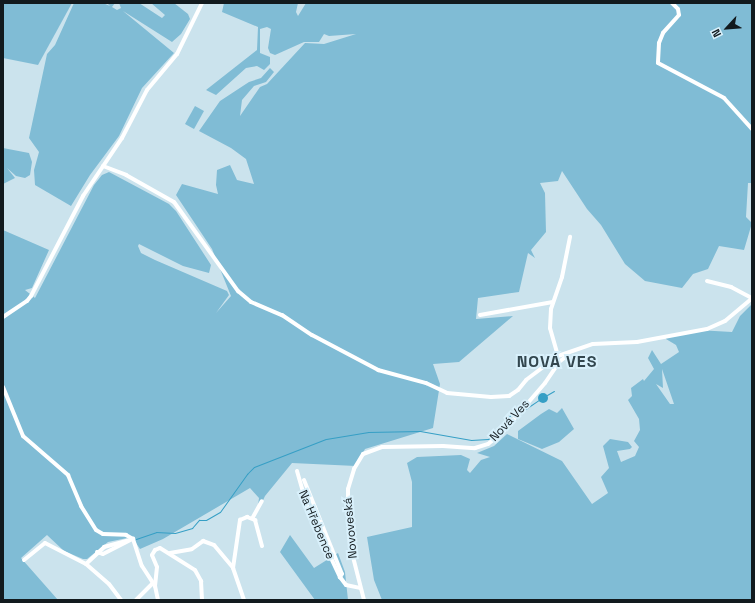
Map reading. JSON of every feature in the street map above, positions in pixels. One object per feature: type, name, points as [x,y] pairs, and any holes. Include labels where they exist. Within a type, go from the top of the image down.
[{"type":"street","points":[[3,317],[27,301],[31,296],[83,196],[122,138],[147,90],[177,54],[202,3]]},
{"type":"street","points":[[672,3],[678,9],[679,15],[663,33],[659,43],[658,63],[724,98],[752,129]]},
{"type":"street","name":"Nová Ves","points":[[103,166],[126,175],[174,202],[238,291],[251,302],[282,315],[312,335],[378,370],[453,394],[509,396],[518,390],[526,380],[558,356],[570,354]]},
{"type":"street","points":[[558,356],[550,328],[553,302],[562,277],[570,237]]},
{"type":"street","name":"Nová Ves","points":[[382,447],[396,449],[449,446],[475,448],[488,444],[502,433],[545,383],[559,362],[570,354],[593,344],[636,342],[707,329],[725,321],[752,298],[731,287],[707,281]]},
{"type":"street","points":[[480,315],[553,302]]},
{"type":"street","points":[[3,387],[23,436],[68,475],[81,506],[96,530],[103,534],[126,534],[133,539],[142,566],[154,584],[158,600]]},
{"type":"street","name":"Novoveská","points":[[364,600],[350,545],[348,489],[354,469],[363,454],[382,447]]},
{"type":"street","name":"Na Hřebence","points":[[297,471],[307,507],[340,577]]},
{"type":"street","name":"Na Hřebence","points":[[304,480],[342,574],[340,577]]},
{"type":"street","points":[[233,568],[240,520],[253,517],[262,502]]},
{"type":"street","points":[[253,517],[258,526],[262,546]]},
{"type":"street","points":[[86,564],[98,552],[110,544],[133,539]]},
{"type":"street","points":[[170,553],[192,549],[198,542],[207,541],[220,550],[233,568],[244,600]]},
{"type":"street","points":[[24,560],[45,543],[86,564],[109,584],[121,600]]},
{"type":"street","points":[[136,600],[154,584],[157,567],[153,553],[160,548],[170,553],[199,575],[202,600]]},
{"type":"street","points":[[340,577],[346,585],[360,588]]},
{"type":"shaded area","points":[[3,3],[72,3],[38,65],[3,58]]},
{"type":"shaded area","points":[[74,3],[103,3],[110,6],[107,3],[115,3],[112,7],[117,10],[121,8],[119,3],[139,3],[162,18],[165,15],[151,3],[174,3],[188,14],[190,19],[181,34],[172,42],[123,11],[174,53],[142,88],[119,136],[90,175],[71,206],[35,185],[34,170],[39,152],[29,138],[47,54],[55,45]]},
{"type":"shaded area","points":[[224,3],[298,3],[296,12],[298,16],[306,3],[752,3],[752,183],[748,183],[746,217],[752,223],[744,250],[719,246],[708,269],[693,274],[682,288],[645,281],[625,264],[601,225],[587,209],[562,171],[558,181],[540,183],[545,193],[546,232],[531,250],[535,258],[528,253],[519,292],[478,298],[476,319],[513,316],[459,362],[433,364],[440,384],[433,428],[365,449],[356,466],[292,463],[265,496],[257,513],[259,498],[250,488],[163,539],[140,549],[132,537],[108,542],[87,559],[83,559],[64,551],[47,535],[21,558],[58,600],[3,600],[3,230],[49,250],[32,288],[25,290],[35,298],[94,185],[102,175],[109,172],[169,204],[176,211],[211,265],[209,273],[183,266],[139,244],[138,246],[141,253],[227,291],[229,295],[216,313],[231,296],[212,249],[176,195],[182,184],[218,194],[216,185],[217,170],[230,165],[237,180],[254,184],[246,159],[231,148],[199,131],[220,101],[249,82],[261,78],[270,68],[274,72],[266,82],[254,86],[242,100],[240,116],[260,87],[267,84],[305,43],[324,44],[356,34],[329,36],[324,34],[319,42],[304,42],[275,55],[270,53],[268,48],[271,29],[267,27],[260,29],[260,53],[270,57],[270,64],[264,70],[257,66],[246,68],[216,95],[206,90],[257,50],[258,27],[222,12]]},
{"type":"shaded area","points":[[195,106],[204,111],[194,129],[185,124]]},
{"type":"shaded area","points":[[3,148],[29,153],[32,162],[30,175],[25,178],[16,176],[7,168],[15,178],[3,184]]},
{"type":"shaded area","points":[[752,304],[752,600],[382,600],[374,580],[367,537],[412,527],[412,482],[407,463],[417,457],[461,455],[470,459],[467,470],[470,473],[481,460],[490,457],[477,453],[494,446],[507,434],[562,461],[592,504],[608,493],[601,477],[609,468],[603,446],[610,439],[628,442],[632,447],[630,449],[617,451],[621,462],[635,456],[639,447],[634,441],[640,430],[639,419],[628,400],[632,396],[631,388],[643,379],[644,381],[654,369],[648,358],[652,350],[661,364],[679,352],[676,345],[666,339],[667,335],[697,330],[732,332],[740,316]],"holes":[[[662,369],[674,404],[670,404],[656,384],[663,388]]]},
{"type":"shaded area","points":[[541,393],[545,393],[547,394],[547,402],[541,403],[538,400],[538,396]]},
{"type":"shaded area","points":[[562,408],[574,429],[559,442],[542,449],[518,439],[518,431],[541,414],[549,409],[557,413]]},
{"type":"shaded area","points":[[290,535],[314,568],[338,553],[345,572],[348,600],[315,600],[280,552]]},
{"type":"waterway","points":[[547,395],[554,391]]},
{"type":"waterway","points":[[524,410],[539,400]]},
{"type":"waterway","points":[[136,539],[156,532],[175,533],[192,528],[199,520],[206,520],[220,512],[247,474],[254,467],[326,439],[368,432],[420,431],[471,440],[488,439],[496,434],[512,413],[518,413]]},
{"type":"district","name":"NOVÁ VES","points":[[557,362]]}]
